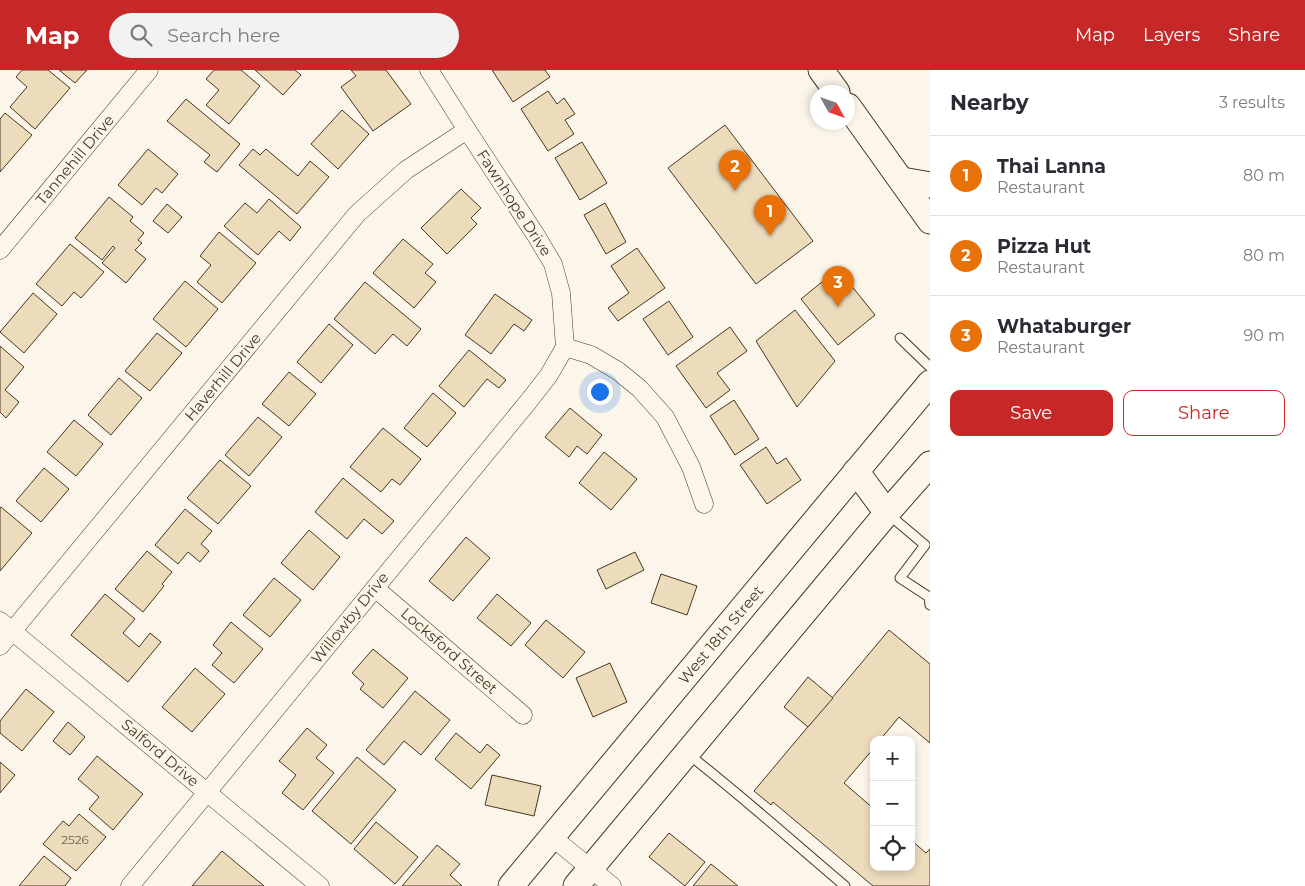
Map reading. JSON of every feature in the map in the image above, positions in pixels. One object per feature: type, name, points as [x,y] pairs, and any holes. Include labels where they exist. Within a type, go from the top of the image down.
[{"type":"main road","points":[[821,70],[832,85]]},
{"type":"main road","points":[[855,116],[930,221]]},
{"type":"main road","points":[[902,180],[930,185]]},
{"type":"main road","name":"West 18th Street","points":[[511,886],[930,383]]},
{"type":"main road","points":[[583,877],[686,752],[930,464]]},
{"type":"main road","points":[[856,472],[887,513]]},
{"type":"street","name":"Tannehill Drive","points":[[0,250],[149,70]]},
{"type":"street","name":"Fawnhope Drive","points":[[429,70],[466,130],[538,236],[553,264],[561,293],[565,347]]},
{"type":"street","name":"Haverhill Drive","points":[[0,646],[6,626],[357,214],[406,170],[466,130]]},
{"type":"street","points":[[565,347],[591,355],[618,371],[639,388],[665,416],[692,467],[704,504]]},
{"type":"street","name":"Willowby Drive","points":[[130,886],[528,402],[549,375],[565,347]]},
{"type":"street","name":"Locksford Street","points":[[375,588],[524,714]]},
{"type":"street","name":"Salford Drive","points":[[6,626],[320,886]]},
{"type":"street","points":[[552,836],[583,877],[612,886]]},
{"type":"lane","points":[[900,338],[930,367]]},
{"type":"lane","points":[[887,513],[925,545],[900,578],[919,590],[930,600]]},
{"type":"lane","points":[[919,590],[930,587]]},
{"type":"lane","points":[[686,752],[845,886]]},
{"type":"building","points":[[22,70],[48,70],[70,88],[35,129],[10,107],[27,87],[16,77]]},
{"type":"building","points":[[59,70],[87,70],[75,83]]},
{"type":"building","points":[[214,70],[241,70],[260,86],[229,124],[206,105],[219,90],[206,79]]},
{"type":"building","points":[[255,70],[295,70],[301,75],[283,95]]},
{"type":"building","points":[[351,70],[386,70],[411,104],[373,131],[341,87],[356,76]]},
{"type":"building","points":[[492,70],[545,70],[550,77],[513,102]]},
{"type":"building","points":[[548,91],[557,104],[564,98],[575,114],[565,120],[574,134],[548,151],[521,109]]},
{"type":"building","points":[[186,99],[240,144],[217,172],[204,162],[210,155],[167,121]]},
{"type":"building","points":[[342,110],[369,134],[338,169],[311,144]]},
{"type":"building","points":[[5,113],[32,135],[0,172],[0,119]]},
{"type":"building","points":[[725,125],[813,241],[756,284],[668,168]]},
{"type":"building","points":[[582,142],[607,183],[580,200],[555,158]]},
{"type":"building","points":[[148,149],[178,174],[162,193],[156,188],[142,205],[118,185]]},
{"type":"building","points":[[253,149],[260,155],[266,149],[298,176],[310,161],[329,177],[297,214],[239,165]]},
{"type":"building","points":[[461,189],[481,208],[471,218],[477,224],[447,254],[421,228]]},
{"type":"building","points":[[109,197],[133,217],[130,221],[144,233],[138,240],[142,243],[135,250],[146,259],[126,283],[102,263],[115,248],[113,246],[102,260],[75,238]]},
{"type":"building","points":[[269,199],[301,227],[290,241],[279,231],[258,255],[224,226],[245,203],[257,213]]},
{"type":"building","points":[[605,203],[626,242],[606,254],[584,215]]},
{"type":"building","points":[[167,204],[182,217],[168,233],[153,221]]},
{"type":"building","points":[[219,232],[256,263],[222,303],[197,282],[211,265],[200,256]]},
{"type":"building","points":[[403,239],[433,264],[425,273],[436,282],[414,308],[373,273]]},
{"type":"building","points":[[70,244],[104,272],[81,298],[74,292],[62,306],[36,284]]},
{"type":"building","points":[[637,248],[665,288],[618,321],[608,308],[629,293],[611,266]]},
{"type":"building","points":[[838,269],[875,315],[838,345],[801,299]]},
{"type":"building","points":[[185,281],[218,309],[186,347],[153,319]]},
{"type":"building","points":[[365,282],[421,329],[407,346],[393,334],[375,354],[334,319]]},
{"type":"building","points":[[33,293],[57,314],[24,353],[0,332]]},
{"type":"building","points":[[495,294],[532,320],[524,331],[514,324],[491,354],[465,335]]},
{"type":"building","points":[[669,301],[693,337],[668,355],[643,319]]},
{"type":"building","points":[[795,310],[835,361],[797,407],[756,341]]},
{"type":"building","points":[[329,324],[353,345],[321,383],[297,362]]},
{"type":"building","points":[[730,327],[747,351],[717,373],[730,390],[706,408],[676,366]]},
{"type":"building","points":[[157,333],[182,353],[150,391],[125,371]]},
{"type":"building","points":[[0,346],[24,367],[5,390],[19,402],[6,418],[0,412]]},
{"type":"building","points":[[469,350],[506,380],[499,388],[487,379],[464,407],[439,386]]},
{"type":"building","points":[[289,372],[316,394],[289,426],[262,404]]},
{"type":"building","points":[[119,378],[142,398],[111,435],[88,415]]},
{"type":"building","points":[[433,393],[456,413],[427,447],[404,428]]},
{"type":"building","points":[[734,400],[759,439],[735,455],[710,416]]},
{"type":"building","points":[[570,408],[602,435],[587,454],[577,446],[569,457],[545,437]]},
{"type":"building","points":[[258,417],[282,437],[249,476],[225,455]]},
{"type":"building","points":[[74,420],[103,444],[76,476],[47,452]]},
{"type":"building","points":[[383,428],[421,459],[400,485],[392,479],[381,492],[350,467]]},
{"type":"building","points":[[766,447],[777,464],[786,458],[801,480],[767,504],[740,465]]},
{"type":"building","points":[[604,452],[637,479],[611,510],[579,483]]},
{"type":"building","points":[[220,460],[251,486],[218,524],[187,498]]},
{"type":"building","points":[[44,468],[69,489],[41,522],[16,501]]},
{"type":"building","points":[[343,478],[394,521],[382,534],[364,519],[347,539],[315,512]]},
{"type":"building","points":[[0,508],[32,533],[0,571]]},
{"type":"building","points":[[185,509],[212,531],[201,544],[209,551],[200,562],[188,552],[178,564],[155,545]]},
{"type":"building","points":[[309,530],[340,557],[313,590],[281,563]]},
{"type":"building","points":[[466,537],[490,558],[453,601],[429,581]]},
{"type":"building","points":[[147,551],[172,572],[162,584],[164,586],[143,612],[115,589]]},
{"type":"building","points":[[635,552],[644,570],[606,589],[597,570]]},
{"type":"building","points":[[661,574],[697,586],[687,615],[651,603]]},
{"type":"building","points":[[274,578],[301,600],[270,637],[243,615]]},
{"type":"building","points":[[105,594],[135,619],[123,633],[139,647],[150,633],[161,642],[128,682],[71,635]]},
{"type":"building","points":[[497,594],[531,623],[511,646],[477,618]]},
{"type":"building","points":[[546,620],[585,652],[563,678],[525,645]]},
{"type":"building","points":[[231,622],[263,649],[234,683],[212,665],[222,653],[213,645]]},
{"type":"building","points":[[889,630],[930,664],[930,743],[899,717],[883,736],[870,736],[870,753],[844,783],[870,806],[870,871],[915,871],[915,843],[926,853],[930,849],[930,886],[873,886],[773,802],[771,805],[754,791]]},
{"type":"building","points":[[373,649],[408,678],[383,708],[360,689],[364,684],[352,673]]},
{"type":"building","points":[[610,663],[627,702],[593,717],[576,678]]},
{"type":"building","points":[[195,668],[225,694],[192,732],[162,707]]},
{"type":"building","points":[[808,677],[833,698],[808,727],[784,707]]},
{"type":"building","points":[[26,689],[54,712],[22,751],[0,733],[0,721]]},
{"type":"building","points":[[415,691],[450,720],[421,755],[404,741],[384,765],[366,750]]},
{"type":"building","points":[[68,722],[85,737],[70,755],[53,741]]},
{"type":"building","points":[[307,728],[327,745],[316,758],[334,773],[303,810],[282,793],[296,775],[279,761]]},
{"type":"building","points":[[456,733],[480,753],[487,744],[500,755],[471,789],[435,759]]},
{"type":"building","points":[[97,756],[143,794],[113,830],[89,809],[99,797],[78,779]]},
{"type":"building","points":[[357,757],[396,790],[351,844],[312,811]]},
{"type":"building","points":[[0,762],[15,775],[0,793]]},
{"type":"building","points":[[492,775],[541,786],[534,816],[485,805]]},
{"type":"building","points":[[79,814],[106,837],[76,871],[43,844],[63,821],[69,826]]},
{"type":"building","points":[[376,822],[418,857],[395,884],[354,849]]},
{"type":"building","points":[[669,833],[705,862],[685,886],[649,857]]},
{"type":"building","points":[[437,845],[460,864],[450,875],[462,886],[402,886]]},
{"type":"building","points":[[222,851],[264,886],[192,886]]},
{"type":"building","points":[[44,856],[71,878],[65,886],[19,886]]},
{"type":"building","points":[[711,864],[738,886],[693,886]]},
{"type":"place","name":"Pizza Hut","points":[[735,191]]},
{"type":"place","name":"Thai Lanna","points":[[770,236]]},
{"type":"place","name":"Whataburger","points":[[838,307]]}]
